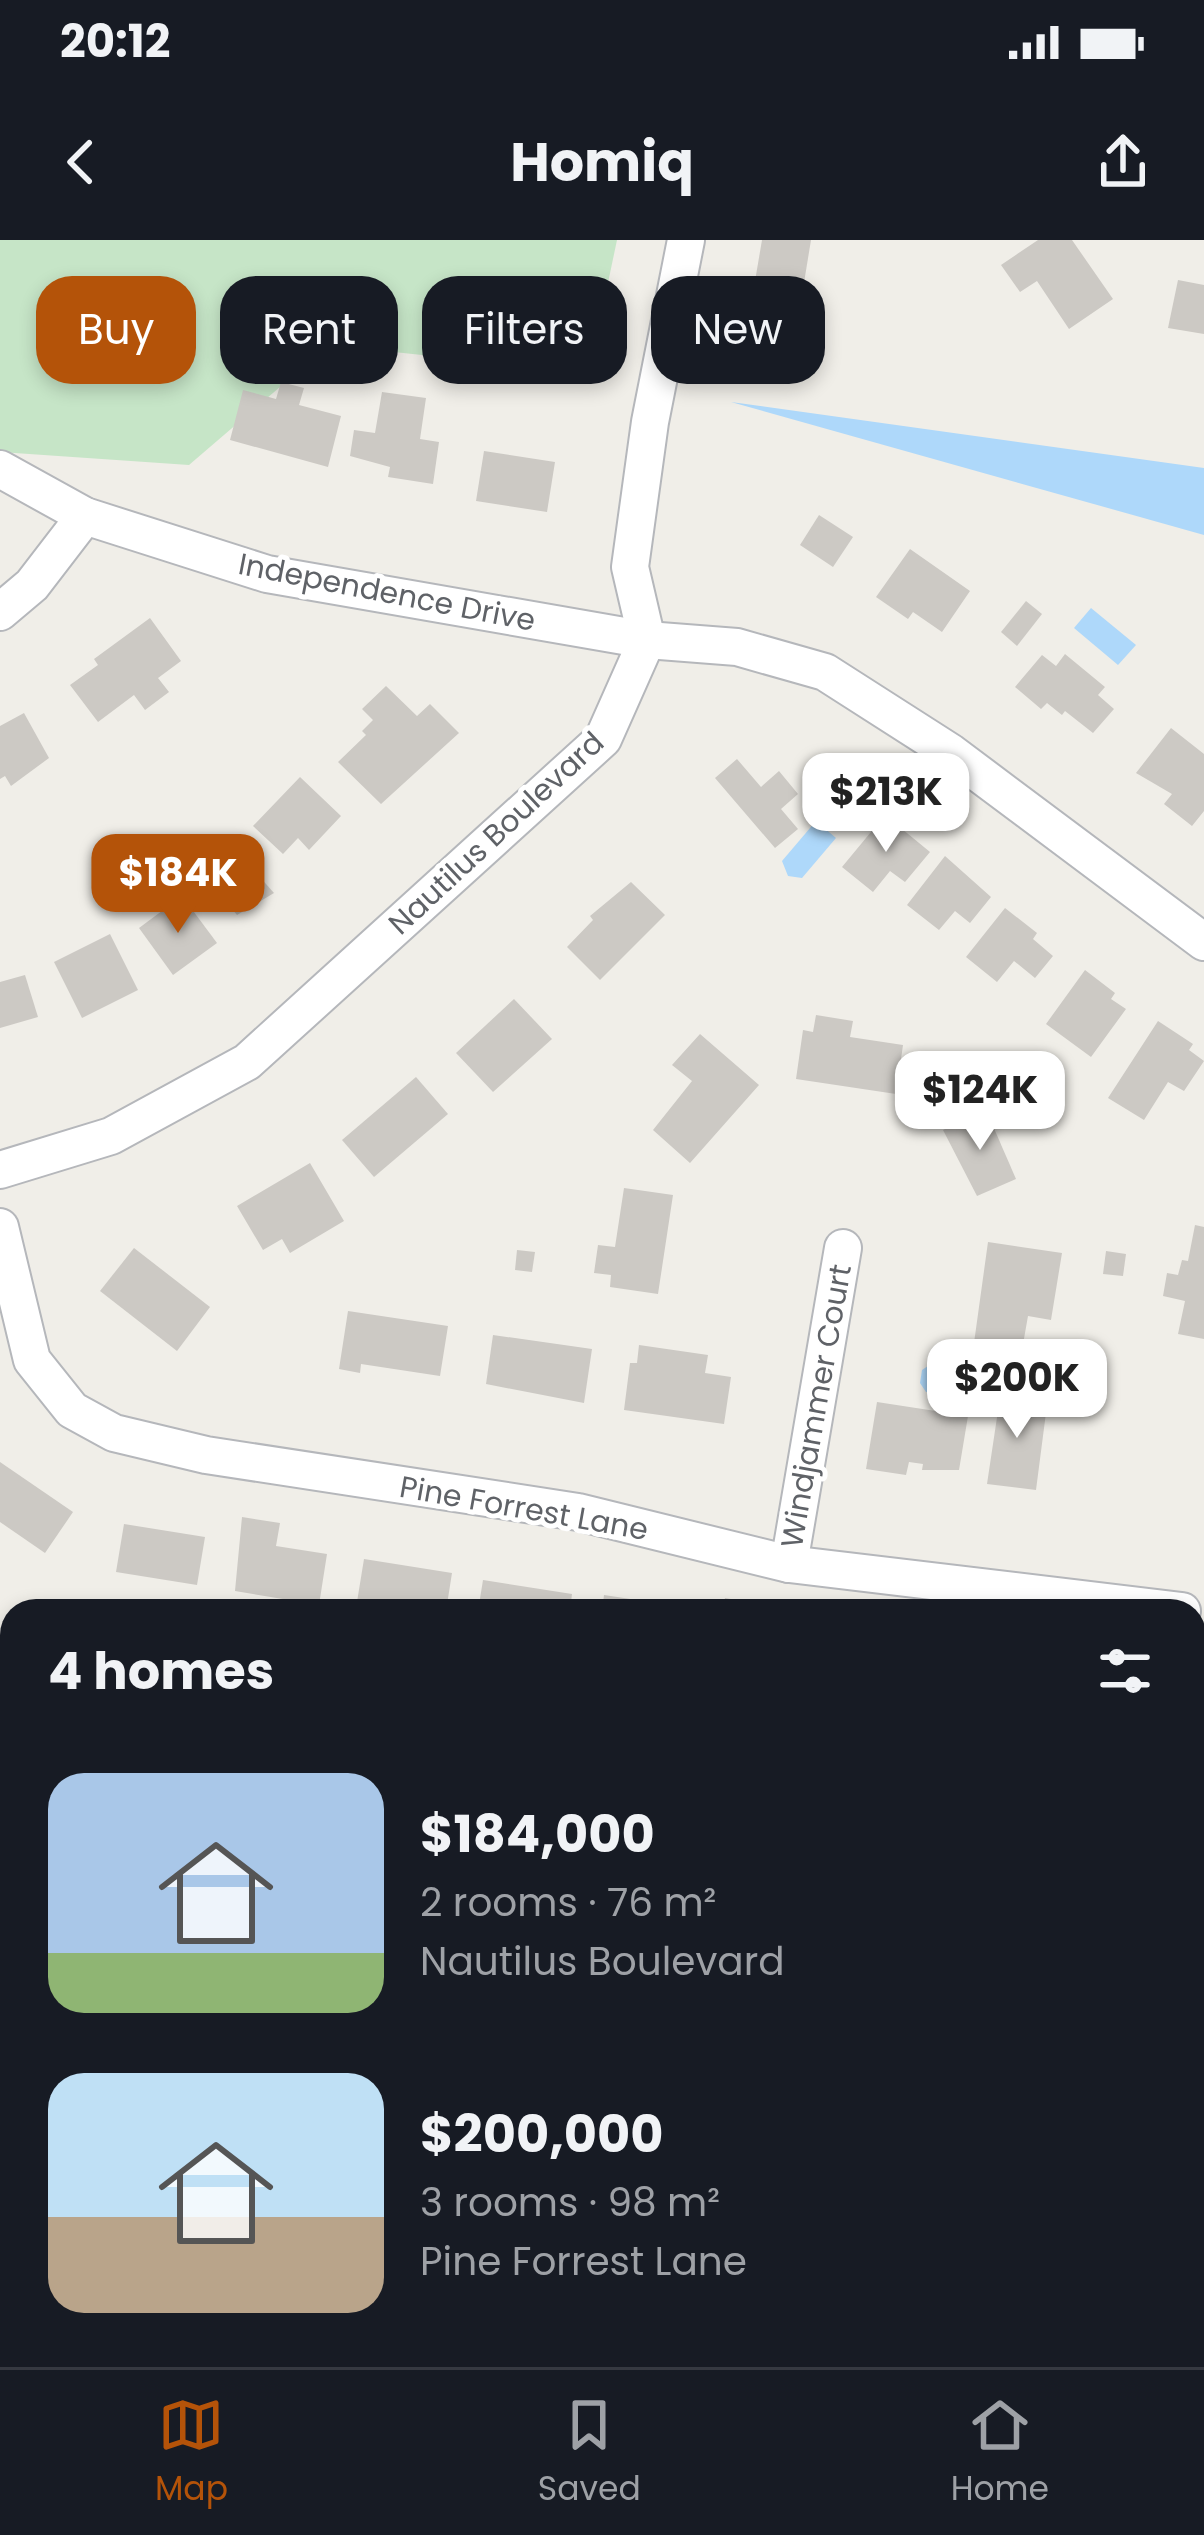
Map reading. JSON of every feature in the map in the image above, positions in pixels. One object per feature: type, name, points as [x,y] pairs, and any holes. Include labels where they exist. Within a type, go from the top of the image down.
[{"type":"street","points":[[686,240],[650,422],[630,567],[647,640],[737,646],[825,672],[950,752],[1204,942]]},
{"type":"street","name":"Independence Drive","points":[[0,469],[85,516],[267,574],[647,640]]},
{"type":"street","points":[[0,612],[32,585],[85,516]]},
{"type":"street","name":"Nautilus Boulevard","points":[[0,1170],[111,1136],[247,1062],[603,739],[647,640]]},
{"type":"street","name":"Pine Forrest Lane","points":[[0,1227],[32,1360],[72,1410],[114,1432],[206,1455],[578,1512],[789,1564],[1082,1599]]},
{"type":"street","name":"Windjammer Court","points":[[789,1564],[843,1248]]},
{"type":"green space","points":[[0,240],[617,240],[609,276],[422,276],[422,355],[398,352],[398,276],[220,276],[220,384],[284,384],[189,465],[0,452]]},
{"type":"water","points":[[731,402],[1204,468],[1204,535]]},
{"type":"water","points":[[1091,608],[1136,645],[1118,665],[1074,628]]},
{"type":"water","points":[[816,821],[836,838],[802,878],[788,876],[782,861]]},
{"type":"water","points":[[931,1364],[975,1371],[978,1392],[969,1398],[926,1392],[920,1383],[922,1370]]},
{"type":"building","points":[[762,240],[811,240],[805,276],[756,276]]},
{"type":"building","points":[[1038,240],[1072,240],[1113,299],[1069,329],[1037,281],[1020,292],[1001,265]]},
{"type":"building","points":[[1178,280],[1204,285],[1204,334],[1168,328]]},
{"type":"building","points":[[280,384],[304,388],[299,405],[341,416],[328,467],[230,440],[243,390],[276,399]]},
{"type":"building","points":[[382,392],[426,398],[420,439],[439,442],[433,484],[388,477],[390,467],[350,456],[354,430],[375,433]]},
{"type":"building","points":[[484,451],[555,462],[547,512],[476,501]]},
{"type":"building","points":[[819,515],[853,537],[833,567],[800,545]]},
{"type":"building","points":[[910,549],[970,591],[942,632],[913,612],[908,619],[876,597]]},
{"type":"building","points":[[1026,601],[1042,614],[1017,646],[1001,632]]},
{"type":"building","points":[[150,618],[181,661],[158,678],[169,692],[145,710],[134,695],[98,722],[70,685],[98,665],[94,659]]},
{"type":"building","points":[[1065,654],[1105,687],[1098,695],[1114,709],[1093,733],[1065,711],[1062,715],[1047,703],[1041,709],[1015,687],[1042,655],[1056,666]]},
{"type":"building","points":[[386,686],[417,716],[430,704],[459,733],[381,804],[338,762],[366,735],[362,731],[373,720],[362,709]]},
{"type":"building","points":[[24,713],[49,758],[11,786],[5,776],[0,779],[0,726]]},
{"type":"building","points":[[1171,728],[1204,754],[1204,811],[1192,826],[1164,804],[1172,794],[1136,773]]},
{"type":"building","points":[[737,759],[761,787],[779,771],[798,794],[781,809],[798,829],[775,848],[715,778]]},
{"type":"building","points":[[300,777],[341,816],[309,850],[298,838],[283,854],[253,826]]},
{"type":"building","points":[[885,815],[930,852],[905,882],[890,871],[873,892],[842,867]]},
{"type":"building","points":[[226,839],[274,893],[237,915],[195,866]]},
{"type":"building","points":[[945,856],[991,897],[970,923],[955,911],[939,930],[907,905]]},
{"type":"building","points":[[631,882],[665,915],[600,980],[567,947],[593,920],[590,916]]},
{"type":"building","points":[[182,896],[217,943],[173,975],[139,928]]},
{"type":"building","points":[[1005,908],[1037,933],[1033,939],[1053,956],[1035,978],[1014,961],[997,982],[966,957]]},
{"type":"building","points":[[110,934],[138,990],[82,1018],[54,962]]},
{"type":"building","points":[[1085,970],[1115,993],[1111,999],[1126,1009],[1091,1057],[1046,1024]]},
{"type":"building","points":[[25,975],[38,1017],[0,1028],[0,982]]},
{"type":"building","points":[[514,999],[552,1039],[493,1092],[456,1053]]},
{"type":"building","points":[[816,1015],[853,1021],[850,1037],[903,1045],[896,1094],[796,1079],[803,1030],[813,1032]]},
{"type":"building","points":[[1158,1021],[1193,1044],[1189,1050],[1204,1061],[1184,1091],[1168,1082],[1144,1120],[1108,1098]]},
{"type":"building","points":[[700,1034],[759,1085],[690,1163],[653,1130],[692,1081],[672,1065]]},
{"type":"building","points":[[416,1077],[448,1114],[374,1177],[342,1140]]},
{"type":"building","points":[[986,1110],[1016,1179],[977,1196],[943,1130]]},
{"type":"building","points":[[310,1163],[344,1221],[290,1253],[282,1239],[263,1250],[237,1206]]},
{"type":"building","points":[[624,1188],[673,1195],[658,1294],[610,1287],[611,1275],[594,1273],[598,1245],[615,1247]]},
{"type":"building","points":[[1195,1225],[1204,1227],[1204,1339],[1178,1334],[1185,1301],[1163,1296],[1167,1273],[1178,1275],[1182,1260],[1188,1261]]},
{"type":"building","points":[[988,1242],[1062,1253],[1051,1320],[1028,1316],[1022,1350],[974,1343]]},
{"type":"building","points":[[134,1248],[210,1307],[177,1351],[100,1291]]},
{"type":"building","points":[[517,1250],[535,1252],[532,1272],[515,1270]]},
{"type":"building","points":[[1106,1251],[1126,1254],[1123,1276],[1103,1274]]},
{"type":"building","points":[[348,1311],[448,1326],[440,1376],[361,1364],[360,1373],[339,1369]]},
{"type":"building","points":[[493,1335],[592,1349],[584,1403],[486,1384]]},
{"type":"building","points":[[639,1345],[708,1355],[705,1373],[731,1377],[724,1424],[624,1410],[630,1363],[637,1363]]},
{"type":"building","points":[[1002,1384],[1026,1388],[1024,1402],[1047,1405],[1036,1490],[987,1484]]},
{"type":"building","points":[[877,1402],[968,1416],[959,1470],[922,1470],[923,1464],[909,1462],[906,1475],[866,1469]]},
{"type":"building","points":[[0,1462],[73,1512],[45,1553],[0,1522]]},
{"type":"building","points":[[242,1517],[280,1523],[276,1546],[327,1554],[320,1599],[235,1591]]},
{"type":"building","points":[[124,1524],[205,1537],[197,1585],[116,1572]]},
{"type":"building","points":[[364,1559],[452,1573],[448,1599],[357,1599]]},
{"type":"building","points":[[483,1580],[572,1594],[571,1599],[480,1599]]}]
